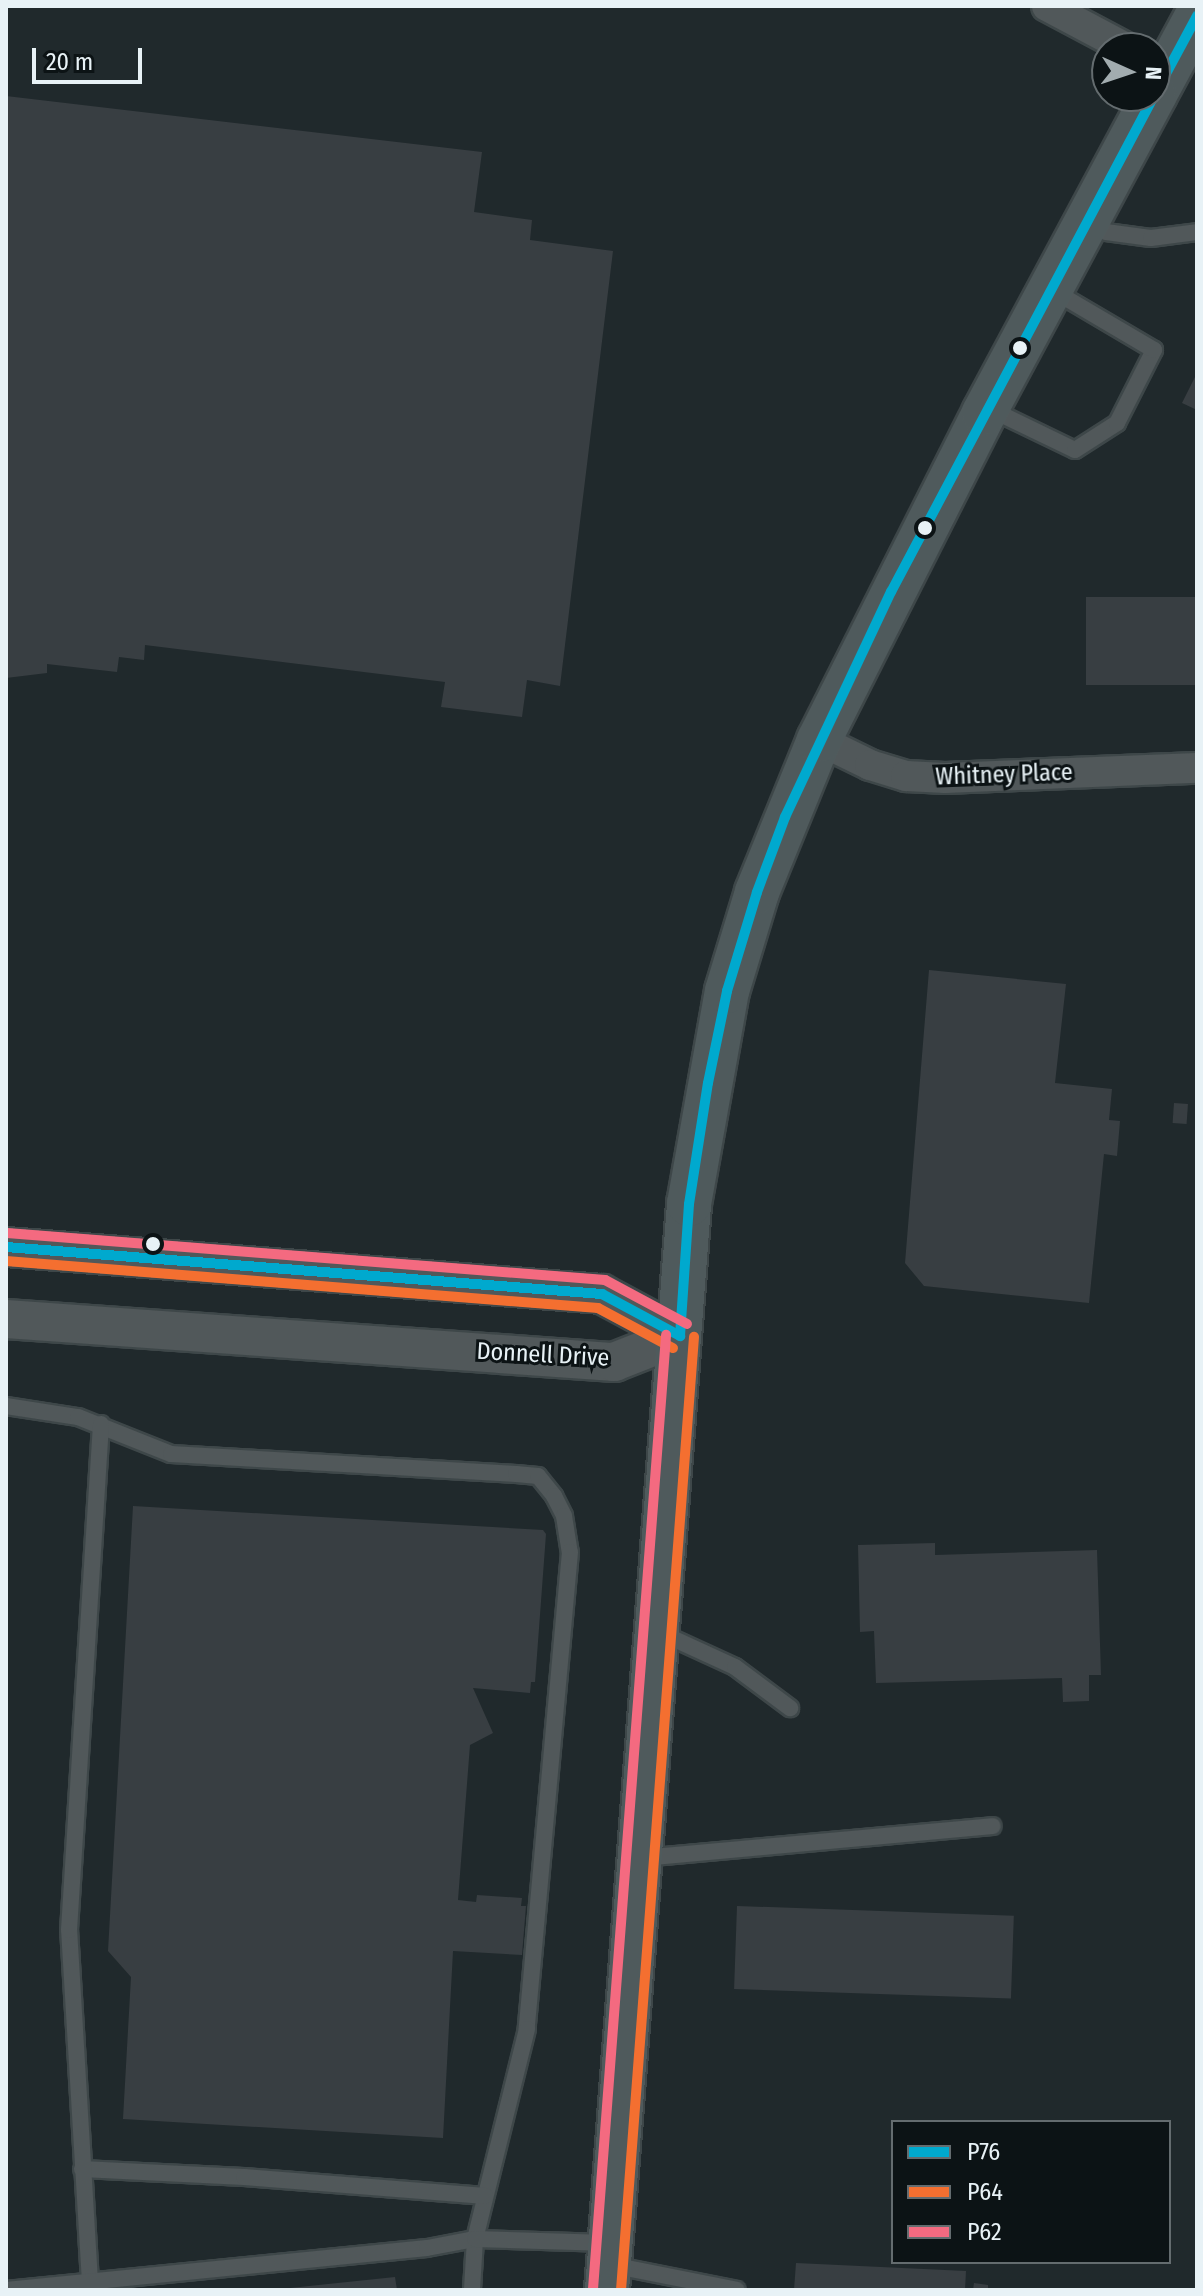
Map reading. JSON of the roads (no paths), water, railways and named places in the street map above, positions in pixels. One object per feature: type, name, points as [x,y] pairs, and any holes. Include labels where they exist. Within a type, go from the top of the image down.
[{"type":"main road","points":[[1171,59],[1197,16]]},
{"type":"main road","points":[[609,2266],[689,1204],[727,991],[757,892],[819,740],[987,408],[1142,112]]},
{"type":"street","points":[[1047,6],[1096,32]]},
{"type":"street","name":"Whitney Place","points":[[819,740],[870,765],[906,776],[945,778],[1197,768]]},
{"type":"street","points":[[6,1247],[602,1294],[680,1336]]},
{"type":"street","name":"Donnell Drive","points":[[6,1319],[614,1362],[680,1336]]},
{"type":"lane","points":[[1086,222],[1106,232],[1151,238],[1197,232]]},
{"type":"lane","points":[[987,408],[1075,450],[1117,423],[1154,350],[1050,289]]},
{"type":"lane","points":[[6,1406],[78,1417],[171,1454],[538,1476],[554,1496],[564,1516],[570,1552],[527,2029],[475,2239],[472,2290]]},
{"type":"lane","points":[[90,2282],[69,1930],[101,1424]]},
{"type":"lane","points":[[658,1632],[735,1667],[790,1708]]},
{"type":"lane","points":[[641,1859],[993,1826]]},
{"type":"lane","points":[[82,2169],[244,2177],[485,2196]]},
{"type":"lane","points":[[6,2290],[427,2248],[475,2239],[737,2290]]}]
